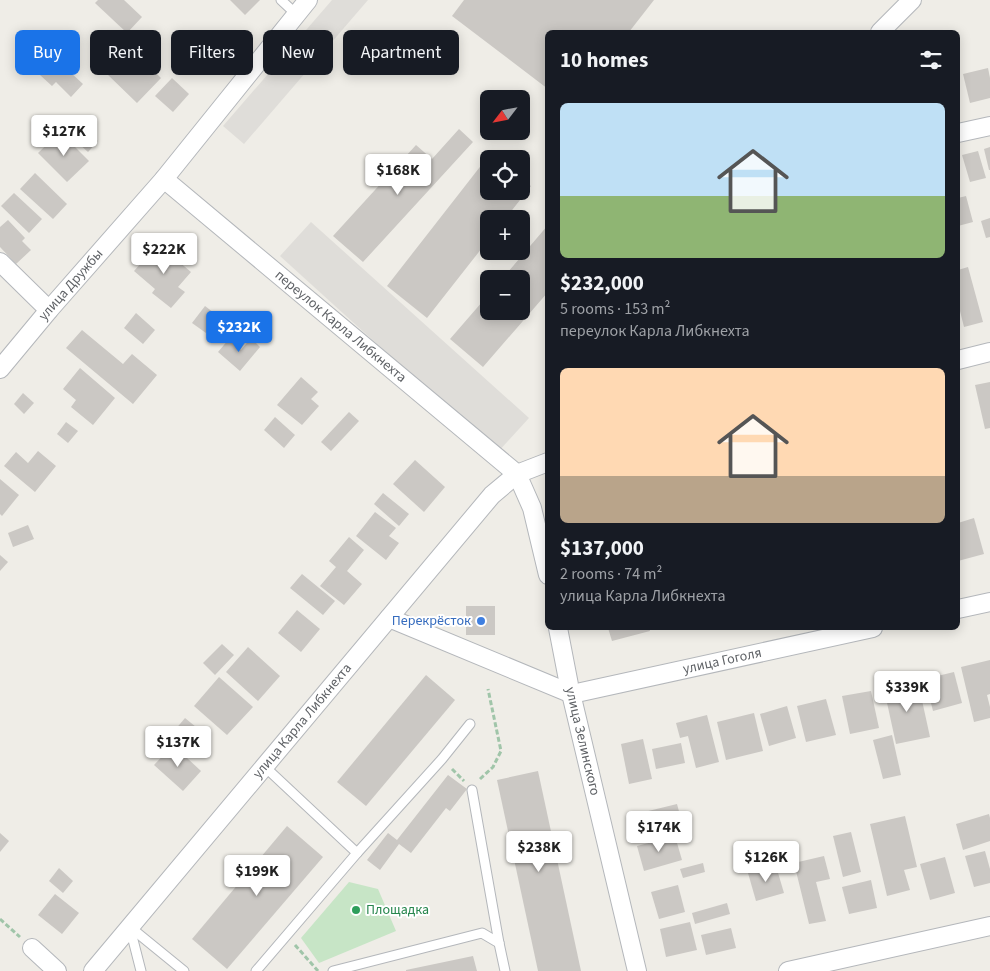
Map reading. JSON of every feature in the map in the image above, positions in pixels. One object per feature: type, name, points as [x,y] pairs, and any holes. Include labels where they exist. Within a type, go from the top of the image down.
[{"type":"street","name":"улица Дружбы","points":[[0,369],[164,178],[308,0]]},
{"type":"street","points":[[882,30],[912,0]]},
{"type":"street","points":[[960,133],[990,126]]},
{"type":"street","name":"переулок Карла Либкнехта","points":[[164,178],[517,474]]},
{"type":"street","points":[[0,262],[49,310]]},
{"type":"street","points":[[960,360],[990,352]]},
{"type":"street","name":"улица Карла Либкнехта","points":[[93,971],[492,495],[517,474],[545,463]]},
{"type":"street","points":[[517,474],[532,508],[545,562]]},
{"type":"street","points":[[960,609],[990,602]]},
{"type":"street","points":[[389,618],[572,694]]},
{"type":"street","name":"улица Зелинского","points":[[558,630],[637,971]]},
{"type":"street","name":"улица Гоголя","points":[[572,694],[864,630]]},
{"type":"street","points":[[788,971],[990,926]]},
{"type":"street","points":[[32,948],[57,971]]},
{"type":"lane","points":[[280,0],[296,14]]},
{"type":"lane","points":[[256,971],[357,853],[442,759],[470,724]]},
{"type":"lane","points":[[264,766],[357,853]]},
{"type":"lane","points":[[472,790],[506,971]]},
{"type":"lane","points":[[130,927],[141,971]]},
{"type":"lane","points":[[130,927],[184,971]]},
{"type":"lane","points":[[333,971],[482,933],[500,943]]},
{"type":"path","points":[[442,759],[472,790],[480,778],[493,767],[501,752],[488,689]]},
{"type":"path","points":[[0,919],[32,948]]},
{"type":"path","points":[[287,935],[318,971]]},
{"type":"shaded area","points":[[332,0],[368,0],[333,41],[333,30],[306,30]]},
{"type":"shaded area","points":[[267,75],[303,75],[244,144],[223,126]]},
{"type":"shaded area","points":[[311,222],[529,418],[497,453],[280,256]]},
{"type":"green space","name":"Площадка","points":[[349,882],[378,889],[396,931],[319,963],[301,938]]},
{"type":"building","points":[[98,0],[124,0],[142,17],[130,30],[124,30],[95,3]]},
{"type":"building","points":[[230,0],[260,0],[245,15]]},
{"type":"building","points":[[464,0],[654,0],[631,30],[545,30],[545,87],[452,16]]},
{"type":"building","points":[[988,68],[990,98],[970,103],[963,74]]},
{"type":"building","points":[[40,75],[73,75],[83,84],[71,97],[56,82],[52,86]]},
{"type":"building","points":[[108,75],[158,75],[161,78],[137,103]]},
{"type":"building","points":[[172,78],[189,94],[173,112],[155,96]]},
{"type":"building","points":[[78,123],[98,141],[88,152],[68,134]]},
{"type":"building","points":[[459,129],[473,142],[363,262],[333,236],[416,145],[432,159]]},
{"type":"building","points":[[60,132],[89,161],[67,182],[38,153]]},
{"type":"building","points":[[990,147],[990,170],[989,170],[984,149]]},
{"type":"building","points":[[978,151],[986,178],[970,182],[962,155]]},
{"type":"building","points":[[480,167],[480,200],[520,200],[512,210],[480,210],[480,250],[427,318],[387,286]]},
{"type":"building","points":[[35,173],[67,204],[53,219],[20,189]]},
{"type":"building","points":[[14,193],[42,219],[29,233],[1,206]]},
{"type":"building","points":[[966,196],[973,222],[960,225],[960,198]]},
{"type":"building","points":[[990,218],[990,237],[986,238],[981,221]]},
{"type":"building","points":[[8,220],[25,238],[22,241],[31,250],[16,264],[0,247],[0,227]]},
{"type":"building","points":[[545,229],[545,295],[530,313],[530,270],[510,270],[518,260],[530,260],[530,246]]},
{"type":"building","points":[[158,244],[191,272],[178,287],[185,292],[171,308],[152,293],[155,289],[134,271]]},
{"type":"building","points":[[968,267],[983,322],[964,327],[960,311],[960,269]]},
{"type":"building","points":[[480,304],[480,320],[524,320],[483,367],[450,339]]},
{"type":"building","points":[[205,306],[218,316],[206,333],[192,323]]},
{"type":"building","points":[[136,313],[155,330],[143,344],[124,328]]},
{"type":"building","points":[[82,330],[123,364],[132,354],[157,375],[133,404],[66,348]]},
{"type":"building","points":[[251,338],[260,347],[240,371],[218,352],[229,339],[241,350]]},
{"type":"building","points":[[80,368],[115,398],[93,425],[71,407],[76,400],[63,389]]},
{"type":"building","points":[[301,377],[318,392],[311,399],[319,406],[302,425],[277,405]]},
{"type":"building","points":[[990,382],[990,428],[985,429],[975,385]]},
{"type":"building","points":[[23,393],[34,403],[24,414],[14,404]]},
{"type":"building","points":[[349,412],[359,421],[331,451],[321,442]]},
{"type":"building","points":[[275,417],[295,435],[284,448],[264,430]]},
{"type":"building","points":[[66,422],[78,431],[68,443],[57,434]]},
{"type":"building","points":[[38,451],[56,466],[35,492],[4,466],[16,452],[28,463]]},
{"type":"building","points":[[415,460],[445,487],[424,512],[393,484]]},
{"type":"building","points":[[0,479],[19,495],[2,516],[0,514]]},
{"type":"building","points":[[383,493],[409,514],[399,526],[374,504]]},
{"type":"building","points":[[375,512],[396,528],[389,536],[399,543],[386,560],[356,536]]},
{"type":"building","points":[[974,518],[984,554],[960,560],[960,522]]},
{"type":"building","points":[[28,525],[34,539],[13,547],[8,533]]},
{"type":"building","points":[[349,537],[364,550],[347,571],[362,584],[344,605],[320,586],[336,567],[329,561]]},
{"type":"building","points":[[0,555],[8,562],[0,571]]},
{"type":"building","points":[[302,574],[335,601],[323,615],[290,588]]},
{"type":"building","name":"Перекрёсток","points":[[466,606],[495,606],[495,635],[466,635]]},
{"type":"building","points":[[297,610],[320,629],[301,652],[278,633]]},
{"type":"building","points":[[609,630],[650,631],[612,641]]},
{"type":"building","points":[[222,644],[234,655],[215,675],[203,663]]},
{"type":"building","points":[[248,647],[280,676],[258,701],[226,672]]},
{"type":"building","points":[[990,660],[990,694],[987,695],[990,718],[974,722],[961,667]]},
{"type":"building","points":[[954,672],[962,703],[933,711],[925,679]]},
{"type":"building","points":[[426,675],[455,700],[366,806],[337,782]]},
{"type":"building","points":[[219,677],[253,707],[227,735],[194,706]]},
{"type":"building","points":[[918,682],[930,737],[896,744],[884,689]]},
{"type":"building","points":[[871,691],[879,728],[850,734],[842,696]]},
{"type":"building","points":[[826,699],[836,735],[806,742],[797,706]]},
{"type":"building","points":[[787,706],[796,738],[769,746],[760,714]]},
{"type":"building","points":[[754,713],[763,751],[726,760],[717,722]]},
{"type":"building","points":[[707,715],[719,762],[696,768],[688,736],[680,738],[676,723]]},
{"type":"building","points":[[185,718],[196,727],[179,747],[169,737]]},
{"type":"building","points":[[892,735],[901,775],[883,779],[873,740]]},
{"type":"building","points":[[643,739],[652,779],[629,784],[621,744]]},
{"type":"building","points":[[681,743],[685,763],[656,769],[652,749]]},
{"type":"building","points":[[173,745],[201,771],[183,791],[154,765]]},
{"type":"building","points":[[538,771],[581,971],[538,971],[497,780]]},
{"type":"building","points":[[448,775],[467,789],[450,811],[446,808],[411,853],[399,844],[380,870],[367,860],[388,833],[397,840]]},
{"type":"building","points":[[677,804],[681,819],[636,830],[632,815]]},
{"type":"building","points":[[989,814],[990,841],[963,850],[956,824]]},
{"type":"building","points":[[905,816],[917,867],[904,870],[910,890],[887,896],[870,824]]},
{"type":"building","points":[[287,826],[323,857],[227,969],[192,939]]},
{"type":"building","points":[[851,832],[861,872],[843,877],[833,836]]},
{"type":"building","points":[[0,833],[9,841],[0,852]]},
{"type":"building","points":[[675,836],[682,860],[644,871],[637,846]]},
{"type":"building","points":[[985,851],[990,869],[990,883],[974,887],[965,856]]},
{"type":"building","points":[[824,856],[830,879],[816,882],[826,921],[809,924],[794,863]]},
{"type":"building","points":[[945,857],[955,893],[930,900],[920,864]]},
{"type":"building","points":[[703,863],[705,872],[683,878],[680,869]]},
{"type":"building","points":[[776,866],[784,893],[756,901],[748,873]]},
{"type":"building","points":[[59,868],[73,881],[63,893],[49,881]]},
{"type":"building","points":[[871,880],[877,908],[849,914],[842,887]]},
{"type":"building","points":[[678,885],[685,912],[659,919],[651,892]]},
{"type":"building","points":[[55,894],[79,913],[62,934],[38,915]]},
{"type":"building","points":[[727,903],[730,914],[695,924],[692,913]]},
{"type":"building","points":[[690,922],[697,950],[666,957],[660,929]]},
{"type":"building","points":[[731,928],[736,948],[706,955],[701,935]]},
{"type":"building","points":[[473,956],[477,971],[406,971],[406,970]]},
{"type":"place","name":"Перекрёсток","points":[[481,621]]},
{"type":"place","name":"Площадка","points":[[356,910]]}]
